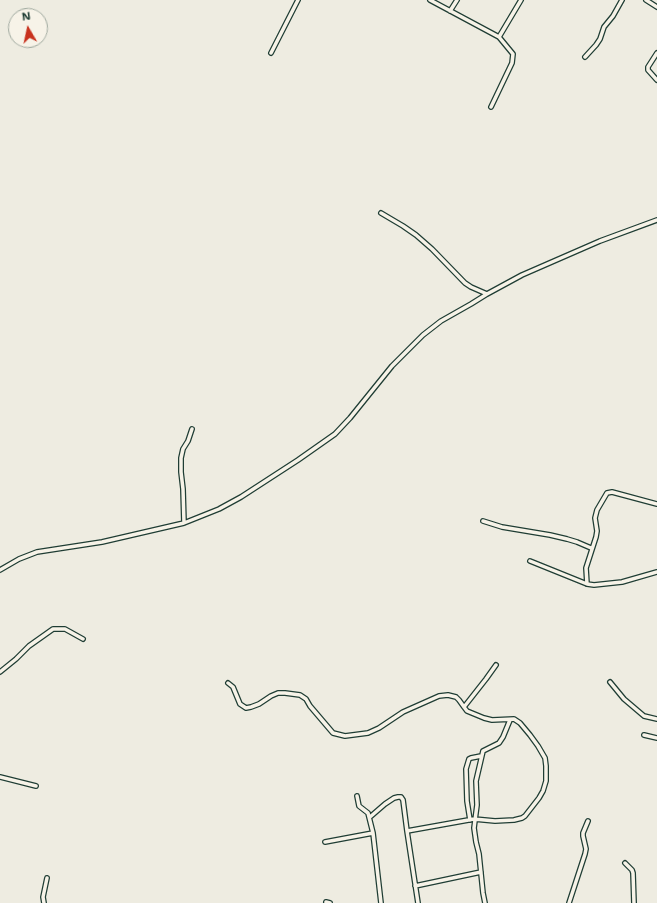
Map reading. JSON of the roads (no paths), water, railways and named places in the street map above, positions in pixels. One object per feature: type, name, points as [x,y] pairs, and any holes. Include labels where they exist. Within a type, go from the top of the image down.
[{"type":"street","points":[[271,53],[298,0]]},
{"type":"street","points":[[430,0],[499,37],[513,54],[512,63],[491,107]]},
{"type":"street","points":[[450,11],[457,0]]},
{"type":"street","points":[[499,37],[520,0]]},
{"type":"street","points":[[585,57],[596,45],[604,27],[613,16],[622,0]]},
{"type":"street","points":[[646,0],[657,7]]},
{"type":"street","points":[[657,53],[648,67],[648,70],[657,80]]},
{"type":"street","points":[[381,213],[416,235],[465,283],[487,294]]},
{"type":"street","points":[[0,570],[19,559],[37,552],[102,542],[184,523],[219,509],[241,497],[298,460],[334,434],[350,418],[392,366],[423,335],[441,321],[522,275],[600,241],[657,220]]},
{"type":"street","points":[[184,523],[181,458],[183,449],[188,441],[192,428]]},
{"type":"street","points":[[587,584],[586,568],[597,530],[595,518],[597,510],[607,493],[612,492],[657,504]]},
{"type":"street","points":[[483,521],[502,527],[567,539],[591,548]]},
{"type":"street","points":[[530,561],[587,584],[594,585],[622,582],[657,572]]},
{"type":"street","points":[[0,672],[29,646],[53,629],[65,629],[83,639]]},
{"type":"street","points":[[464,707],[496,665]]},
{"type":"street","points":[[610,682],[624,699],[644,716],[657,719]]},
{"type":"street","points":[[228,683],[233,687],[240,704],[246,708],[259,704],[278,693],[300,695],[306,699],[310,706],[333,733],[345,736],[368,733],[379,728],[403,712],[439,696],[448,695],[456,697],[472,714],[492,720],[514,720],[520,723],[530,734],[544,758],[546,766],[546,781],[539,798],[525,816],[514,820],[472,820],[406,831]]},
{"type":"street","points":[[472,820],[477,805],[476,780],[483,751],[499,743],[510,720]]},
{"type":"street","points":[[644,735],[657,738]]},
{"type":"street","points":[[482,756],[469,759],[466,769],[466,779],[467,800],[479,854],[482,894],[485,903]]},
{"type":"street","points":[[0,777],[36,786]]},
{"type":"street","points":[[357,796],[359,806],[368,813],[370,817],[381,903]]},
{"type":"street","points":[[370,817],[394,798],[401,797],[403,800],[406,831],[418,903]]},
{"type":"street","points":[[568,903],[585,854],[586,849],[583,836],[588,821]]},
{"type":"street","points":[[325,842],[373,833]]},
{"type":"street","points":[[625,863],[634,873],[634,903]]},
{"type":"street","points":[[416,886],[481,872]]},
{"type":"street","points":[[44,903],[43,897],[47,878]]},
{"type":"street","points":[[326,902],[330,903]]}]
